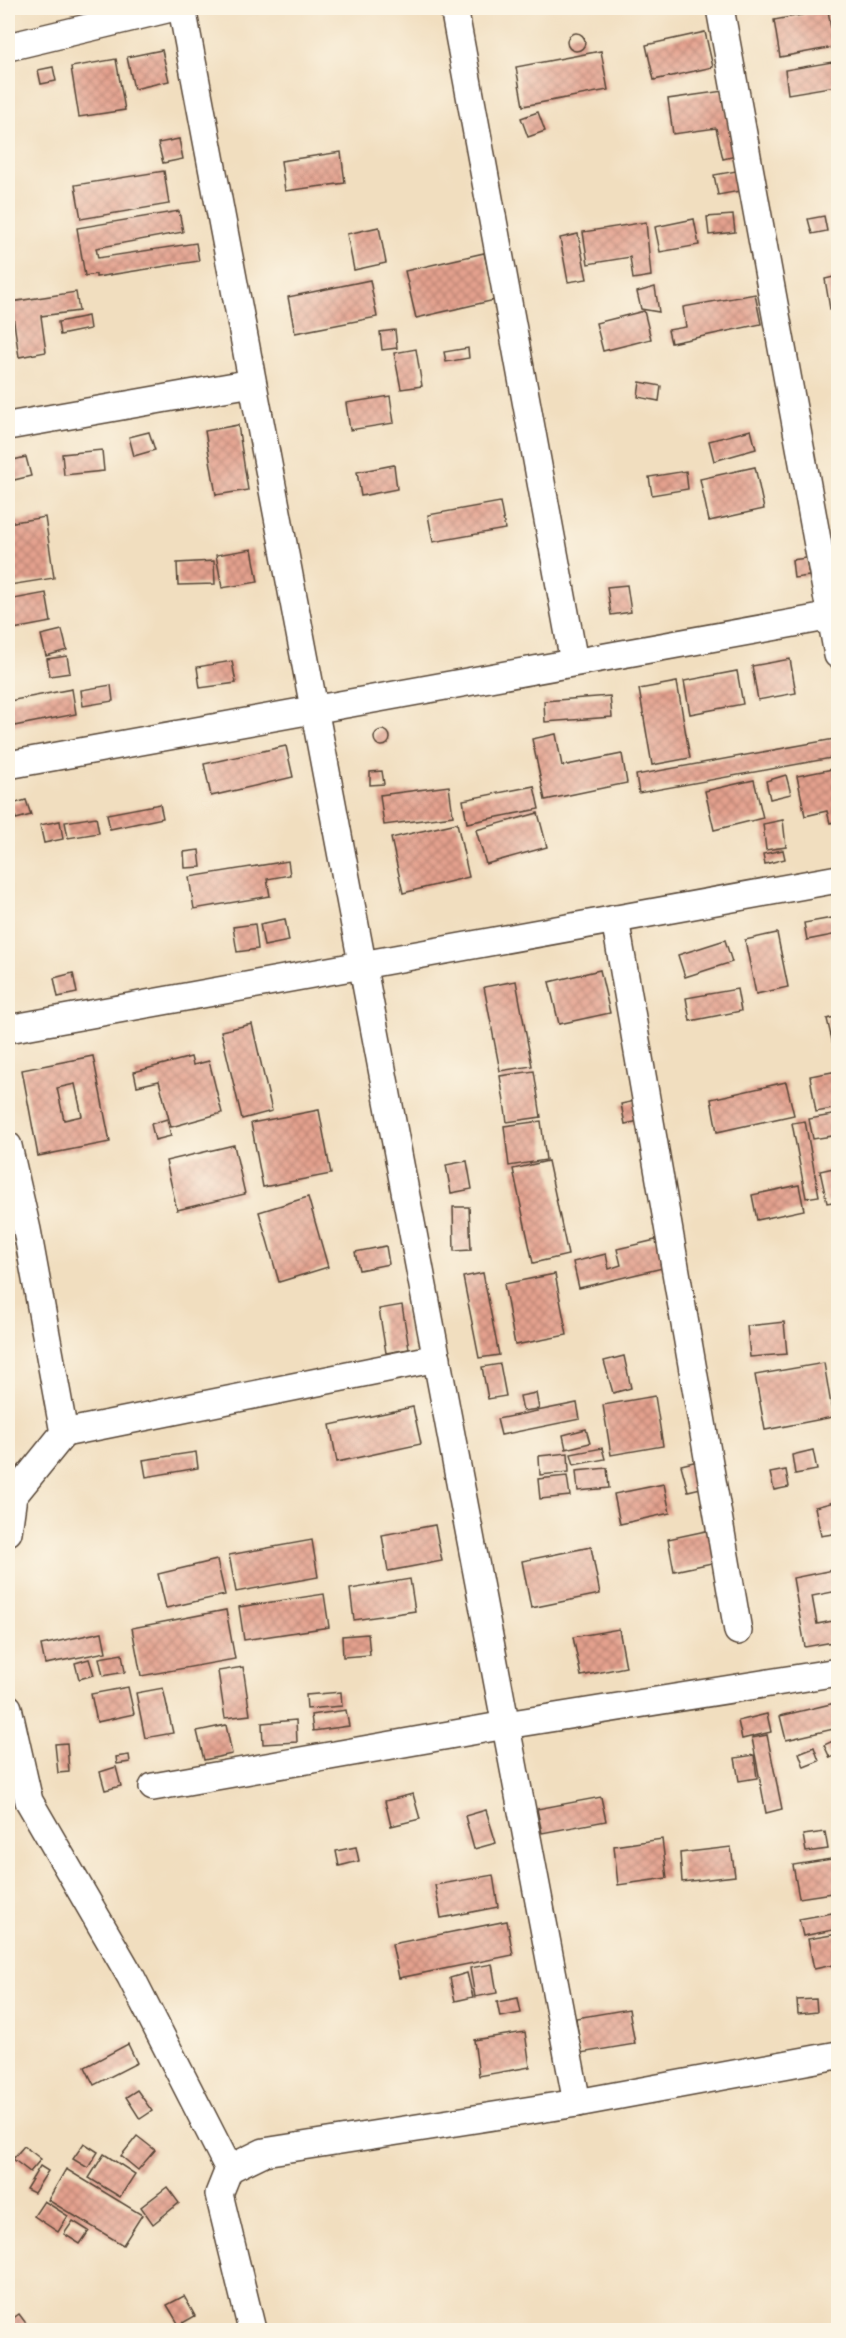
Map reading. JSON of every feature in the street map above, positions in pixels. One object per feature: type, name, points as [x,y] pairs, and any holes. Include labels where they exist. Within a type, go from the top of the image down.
[{"type":"street","points":[[8,47],[171,8]]},
{"type":"street","points":[[182,8],[577,2103]]},
{"type":"street","points":[[454,8],[574,662]]},
{"type":"street","points":[[720,8],[835,615],[838,655]]},
{"type":"street","points":[[8,426],[252,383]]},
{"type":"street","points":[[8,765],[835,615]]},
{"type":"street","points":[[8,1029],[838,879]]},
{"type":"street","points":[[615,919],[738,1631]]},
{"type":"street","points":[[8,1146],[27,1230],[64,1433]]},
{"type":"street","points":[[8,1532],[13,1496],[64,1433],[437,1358]]},
{"type":"street","points":[[153,1787],[506,1725],[838,1672]]},
{"type":"street","points":[[8,1708],[28,1801],[131,1977],[229,2169]]},
{"type":"street","points":[[252,2331],[219,2194],[229,2169],[264,2152],[577,2103],[838,2055]]},
{"type":"building","points":[[828,10],[834,47],[780,57],[774,20]]},
{"type":"building","points":[[705,32],[713,67],[654,80],[646,45]]},
{"type":"building","points":[[576,33],[582,36],[585,42],[582,48],[576,51],[570,48],[567,42],[570,36]]},
{"type":"building","points":[[162,50],[169,81],[134,89],[127,57]]},
{"type":"building","points":[[601,51],[608,90],[523,106],[516,67]]},
{"type":"building","points":[[116,59],[125,110],[79,117],[71,67]]},
{"type":"building","points":[[832,62],[836,86],[788,94],[785,70]]},
{"type":"building","points":[[53,67],[56,81],[41,84],[38,70]]},
{"type":"building","points":[[723,91],[736,156],[723,159],[716,128],[673,134],[668,99]]},
{"type":"building","points":[[538,112],[545,131],[528,137],[521,118]]},
{"type":"building","points":[[179,139],[183,159],[163,163],[158,143]]},
{"type":"building","points":[[341,152],[345,183],[285,191],[281,161]]},
{"type":"building","points":[[164,171],[169,204],[81,219],[75,185]]},
{"type":"building","points":[[736,171],[740,191],[718,195],[714,175]]},
{"type":"building","points":[[838,194],[838,219],[837,219],[833,195]]},
{"type":"building","points":[[179,211],[183,232],[96,248],[98,258],[196,243],[199,261],[96,277],[96,274],[85,276],[77,228]]},
{"type":"building","points":[[733,215],[735,232],[709,235],[707,217]]},
{"type":"building","points":[[824,216],[827,231],[812,234],[808,219]]},
{"type":"building","points":[[694,219],[699,245],[660,252],[655,227]]},
{"type":"building","points":[[646,222],[651,276],[633,279],[630,257],[588,264],[583,232]]},
{"type":"building","points":[[379,227],[386,263],[354,270],[347,234]]},
{"type":"building","points":[[578,234],[587,279],[568,282],[560,238]]},
{"type":"building","points":[[484,253],[495,300],[416,318],[405,271]]},
{"type":"building","points":[[838,276],[838,307],[830,309],[825,279]]},
{"type":"building","points":[[370,280],[377,317],[295,333],[288,297]]},
{"type":"building","points":[[655,287],[659,312],[641,309],[637,292]]},
{"type":"building","points":[[76,292],[79,311],[41,316],[46,352],[19,357],[11,302]]},
{"type":"building","points":[[755,294],[761,324],[671,343],[668,330],[686,327],[683,307]]},
{"type":"building","points":[[644,311],[651,339],[603,351],[596,323]]},
{"type":"building","points":[[88,316],[90,329],[60,335],[58,322]]},
{"type":"building","points":[[395,330],[397,348],[382,350],[380,332]]},
{"type":"building","points":[[468,348],[469,358],[446,362],[444,352]]},
{"type":"building","points":[[416,349],[422,386],[401,389],[394,353]]},
{"type":"building","points":[[640,382],[661,386],[659,401],[638,397]]},
{"type":"building","points":[[390,396],[394,423],[350,430],[346,403]]},
{"type":"building","points":[[238,425],[248,490],[216,495],[205,431]]},
{"type":"building","points":[[751,430],[756,449],[714,461],[709,441]]},
{"type":"building","points":[[149,432],[155,450],[134,456],[129,437]]},
{"type":"building","points":[[102,450],[104,471],[64,475],[62,454]]},
{"type":"building","points":[[26,457],[31,476],[14,480],[9,461]]},
{"type":"building","points":[[394,465],[397,489],[361,496],[357,472]]},
{"type":"building","points":[[755,467],[764,509],[709,521],[700,479]]},
{"type":"building","points":[[686,471],[688,489],[652,495],[649,477]]},
{"type":"building","points":[[500,502],[505,529],[433,542],[428,515]]},
{"type":"building","points":[[45,517],[54,578],[10,585],[8,523]]},
{"type":"building","points":[[252,549],[258,582],[222,588],[216,555]]},
{"type":"building","points":[[806,558],[809,576],[794,578],[792,560]]},
{"type":"building","points":[[214,561],[215,584],[178,585],[177,563]]},
{"type":"building","points":[[627,585],[631,612],[611,615],[607,587]]},
{"type":"building","points":[[46,593],[51,622],[8,630],[8,600]]},
{"type":"building","points":[[62,630],[67,650],[46,656],[41,635]]},
{"type":"building","points":[[67,656],[70,673],[50,676],[47,659]]},
{"type":"building","points":[[790,659],[796,693],[758,700],[752,666]]},
{"type":"building","points":[[232,661],[236,683],[200,688],[197,667]]},
{"type":"building","points":[[737,671],[743,704],[690,714],[684,681]]},
{"type":"building","points":[[677,682],[690,758],[652,765],[639,689]]},
{"type":"building","points":[[111,685],[113,701],[83,706],[81,690]]},
{"type":"building","points":[[72,689],[76,714],[14,726],[9,701]]},
{"type":"building","points":[[610,696],[612,717],[545,722],[544,701]]},
{"type":"building","points":[[382,730],[388,732],[390,738],[388,744],[382,746],[376,744],[374,738],[376,732]]},
{"type":"building","points":[[556,734],[562,766],[622,754],[627,783],[545,800],[532,739]]},
{"type":"building","points":[[834,739],[837,757],[639,793],[636,775]]},
{"type":"building","points":[[286,746],[293,777],[211,796],[204,764]]},
{"type":"building","points":[[838,768],[838,821],[830,823],[827,811],[805,816],[797,776]]},
{"type":"building","points":[[382,771],[384,784],[370,785],[370,772]]},
{"type":"building","points":[[786,775],[791,794],[770,799],[766,781]]},
{"type":"building","points":[[754,780],[763,818],[714,830],[705,791]]},
{"type":"building","points":[[449,786],[453,816],[384,825],[380,795]]},
{"type":"building","points":[[534,786],[539,809],[467,823],[463,800]]},
{"type":"building","points":[[26,800],[31,815],[16,819],[12,804]]},
{"type":"building","points":[[160,804],[163,818],[110,829],[107,814]]},
{"type":"building","points":[[538,813],[547,847],[486,864],[476,830]]},
{"type":"building","points":[[96,817],[99,833],[68,838],[65,822]]},
{"type":"building","points":[[783,820],[786,847],[766,850],[763,824]]},
{"type":"building","points":[[60,821],[63,839],[44,843],[40,825]]},
{"type":"building","points":[[457,823],[469,877],[403,893],[391,838]]},
{"type":"building","points":[[199,850],[201,867],[185,868],[184,852]]},
{"type":"building","points":[[783,850],[785,859],[765,864],[763,854]]},
{"type":"building","points":[[288,861],[290,875],[267,879],[270,896],[194,909],[189,877]]},
{"type":"building","points":[[838,917],[838,934],[807,940],[804,923]]},
{"type":"building","points":[[285,919],[289,941],[264,946],[260,924]]},
{"type":"building","points":[[255,924],[258,949],[237,952],[233,927]]},
{"type":"building","points":[[777,933],[788,987],[756,994],[745,940]]},
{"type":"building","points":[[725,940],[732,962],[685,977],[678,955]]},
{"type":"building","points":[[600,970],[610,1013],[559,1024],[549,982]]},
{"type":"building","points":[[73,973],[77,993],[58,997],[54,978]]},
{"type":"building","points":[[516,981],[532,1066],[500,1071],[484,987]]},
{"type":"building","points":[[737,989],[741,1011],[690,1021],[686,998]]},
{"type":"building","points":[[838,1016],[838,1052],[835,1053],[827,1019]]},
{"type":"building","points":[[252,1024],[272,1111],[242,1119],[221,1031]]},
{"type":"building","points":[[93,1056],[110,1142],[38,1156],[22,1070]],"holes":[[[75,1084],[82,1116],[64,1120],[57,1088]]]},
{"type":"building","points":[[191,1057],[193,1065],[209,1061],[222,1113],[171,1127],[159,1081],[137,1086],[134,1072]]},
{"type":"building","points":[[534,1071],[541,1117],[507,1122],[500,1076]]},
{"type":"building","points":[[838,1071],[838,1108],[816,1112],[810,1076]]},
{"type":"building","points":[[786,1082],[794,1115],[717,1132],[711,1099]]},
{"type":"building","points":[[635,1101],[639,1121],[625,1124],[621,1104]]},
{"type":"building","points":[[319,1110],[331,1174],[263,1187],[251,1123]]},
{"type":"building","points":[[838,1114],[838,1135],[813,1139],[809,1119]]},
{"type":"building","points":[[167,1119],[171,1136],[155,1140],[151,1124]]},
{"type":"building","points":[[541,1121],[546,1160],[509,1166],[504,1126]]},
{"type":"building","points":[[805,1121],[819,1196],[806,1198],[792,1123]]},
{"type":"building","points":[[234,1145],[245,1194],[177,1210],[166,1161]]},
{"type":"building","points":[[467,1161],[472,1189],[451,1193],[446,1165]]},
{"type":"building","points":[[548,1161],[568,1255],[533,1263],[513,1169]]},
{"type":"building","points":[[838,1167],[838,1201],[827,1203],[820,1171]]},
{"type":"building","points":[[799,1185],[804,1210],[757,1220],[752,1195]]},
{"type":"building","points":[[308,1197],[328,1267],[279,1282],[259,1212]]},
{"type":"building","points":[[453,1207],[469,1207],[471,1250],[454,1251]]},
{"type":"building","points":[[664,1238],[671,1266],[579,1288],[573,1262],[606,1254],[609,1269],[621,1265],[617,1249]]},
{"type":"building","points":[[386,1246],[389,1264],[359,1270],[355,1252]]},
{"type":"building","points":[[483,1273],[499,1355],[479,1358],[463,1277]]},
{"type":"building","points":[[555,1274],[567,1335],[515,1345],[504,1284]]},
{"type":"building","points":[[402,1305],[409,1349],[386,1353],[379,1309]]},
{"type":"building","points":[[784,1322],[787,1354],[750,1357],[747,1326]]},
{"type":"building","points":[[624,1356],[631,1388],[613,1393],[604,1361]]},
{"type":"building","points":[[824,1363],[833,1417],[765,1430],[755,1375]]},
{"type":"building","points":[[500,1364],[506,1396],[488,1399],[482,1367]]},
{"type":"building","points":[[536,1393],[539,1409],[523,1411],[520,1396]]},
{"type":"building","points":[[655,1396],[663,1446],[611,1455],[603,1405]]},
{"type":"building","points":[[577,1403],[580,1419],[501,1435],[497,1419]]},
{"type":"building","points":[[413,1407],[421,1444],[337,1462],[330,1425]]},
{"type":"building","points":[[586,1429],[590,1443],[566,1449],[563,1435]]},
{"type":"building","points":[[602,1448],[605,1459],[574,1465],[571,1454]]},
{"type":"building","points":[[813,1450],[817,1470],[795,1474],[792,1455]]},
{"type":"building","points":[[196,1452],[198,1468],[146,1477],[143,1460]]},
{"type":"building","points":[[568,1453],[569,1472],[540,1475],[539,1456]]},
{"type":"building","points":[[698,1461],[705,1487],[688,1491],[681,1465]]},
{"type":"building","points":[[607,1468],[609,1488],[578,1491],[576,1471]]},
{"type":"building","points":[[786,1470],[789,1487],[774,1490],[770,1473]]},
{"type":"building","points":[[567,1476],[570,1496],[540,1499],[538,1479]]},
{"type":"building","points":[[664,1484],[670,1513],[620,1524],[614,1494]]},
{"type":"building","points":[[838,1501],[838,1533],[821,1536],[815,1507]]},
{"type":"building","points":[[435,1525],[442,1561],[388,1571],[382,1535]]},
{"type":"building","points":[[720,1528],[726,1560],[674,1571],[668,1539]]},
{"type":"building","points":[[312,1540],[318,1577],[236,1592],[229,1555]]},
{"type":"building","points":[[591,1547],[600,1594],[531,1608],[522,1561]]},
{"type":"building","points":[[217,1560],[225,1595],[166,1608],[158,1574]]},
{"type":"building","points":[[838,1569],[838,1591],[812,1596],[817,1624],[838,1620],[838,1641],[805,1647],[793,1578]]},
{"type":"building","points":[[410,1579],[415,1611],[354,1620],[350,1589]]},
{"type":"building","points":[[324,1594],[329,1627],[244,1640],[239,1607]]},
{"type":"building","points":[[226,1610],[235,1659],[141,1676],[132,1628]]},
{"type":"building","points":[[619,1629],[626,1667],[581,1676],[573,1637]]},
{"type":"building","points":[[102,1632],[106,1652],[45,1664],[41,1645]]},
{"type":"building","points":[[368,1634],[370,1655],[343,1657],[342,1636]]},
{"type":"building","points":[[122,1654],[125,1672],[103,1676],[99,1658]]},
{"type":"building","points":[[89,1659],[94,1675],[79,1679],[75,1663]]},
{"type":"building","points":[[243,1667],[250,1715],[225,1718],[218,1671]]},
{"type":"building","points":[[128,1687],[134,1714],[97,1722],[91,1694]]},
{"type":"building","points":[[163,1688],[173,1733],[145,1738],[136,1693]]},
{"type":"building","points":[[341,1692],[342,1706],[307,1709],[306,1695]]},
{"type":"building","points":[[835,1703],[838,1728],[786,1740],[780,1716]]},
{"type":"building","points":[[346,1710],[349,1726],[313,1731],[311,1715]]},
{"type":"building","points":[[767,1714],[771,1732],[742,1739],[738,1721]]},
{"type":"building","points":[[296,1720],[297,1742],[263,1744],[262,1723]]},
{"type":"building","points":[[226,1725],[232,1754],[204,1760],[197,1731]]},
{"type":"building","points":[[767,1735],[782,1809],[766,1813],[752,1738]]},
{"type":"building","points":[[835,1740],[838,1754],[830,1758],[824,1745]]},
{"type":"building","points":[[67,1743],[69,1772],[58,1773],[55,1744]]},
{"type":"building","points":[[814,1747],[819,1761],[804,1767],[799,1753]]},
{"type":"building","points":[[129,1755],[130,1762],[117,1764],[116,1757]]},
{"type":"building","points":[[754,1755],[757,1778],[739,1781],[735,1758]]},
{"type":"building","points":[[116,1767],[121,1786],[105,1790],[100,1772]]},
{"type":"building","points":[[413,1794],[420,1819],[391,1826],[385,1801]]},
{"type":"building","points":[[601,1797],[606,1821],[542,1833],[537,1809]]},
{"type":"building","points":[[486,1810],[496,1843],[474,1849],[465,1816]]},
{"type":"building","points":[[825,1832],[828,1849],[806,1852],[803,1835]]},
{"type":"building","points":[[662,1839],[667,1878],[618,1885],[614,1846]]},
{"type":"building","points":[[356,1847],[359,1861],[339,1866],[336,1851]]},
{"type":"building","points":[[731,1847],[735,1876],[682,1882],[680,1853]]},
{"type":"building","points":[[838,1858],[838,1892],[799,1898],[793,1865]]},
{"type":"building","points":[[493,1875],[498,1907],[441,1918],[435,1885]]},
{"type":"building","points":[[838,1912],[838,1929],[803,1936],[799,1919]]},
{"type":"building","points":[[507,1921],[513,1955],[399,1978],[392,1944]]},
{"type":"building","points":[[838,1934],[838,1964],[814,1969],[808,1939]]},
{"type":"building","points":[[492,1964],[497,1993],[475,1997],[470,1968]]},
{"type":"building","points":[[467,1973],[473,1997],[455,2001],[450,1978]]},
{"type":"building","points":[[518,1998],[521,2013],[500,2017],[497,2002]]},
{"type":"building","points":[[816,1999],[817,2012],[798,2014],[797,2000]]},
{"type":"building","points":[[629,2009],[635,2044],[581,2053],[576,2018]]},
{"type":"building","points":[[525,2032],[530,2067],[479,2076],[474,2040]]},
{"type":"building","points":[[128,2044],[137,2063],[94,2085],[85,2067]]},
{"type":"building","points":[[137,2090],[152,2111],[140,2119],[126,2097]]},
{"type":"building","points":[[137,2136],[155,2150],[138,2170],[121,2156]]},
{"type":"building","points":[[84,2143],[98,2152],[88,2168],[73,2159]]},
{"type":"building","points":[[24,2146],[41,2159],[30,2172],[13,2159]]},
{"type":"building","points":[[104,2154],[135,2174],[120,2197],[89,2178]]},
{"type":"building","points":[[40,2166],[48,2171],[34,2193],[26,2189]]},
{"type":"building","points":[[66,2169],[142,2215],[123,2245],[48,2200]]},
{"type":"building","points":[[167,2187],[179,2203],[153,2224],[141,2207]]},
{"type":"building","points":[[44,2201],[68,2216],[58,2232],[34,2216]]},
{"type":"building","points":[[73,2221],[89,2231],[80,2244],[64,2234]]},
{"type":"building","points":[[184,2296],[195,2316],[179,2325],[167,2305]]},
{"type":"building","points":[[19,2314],[31,2330],[8,2330],[8,2322]]}]
